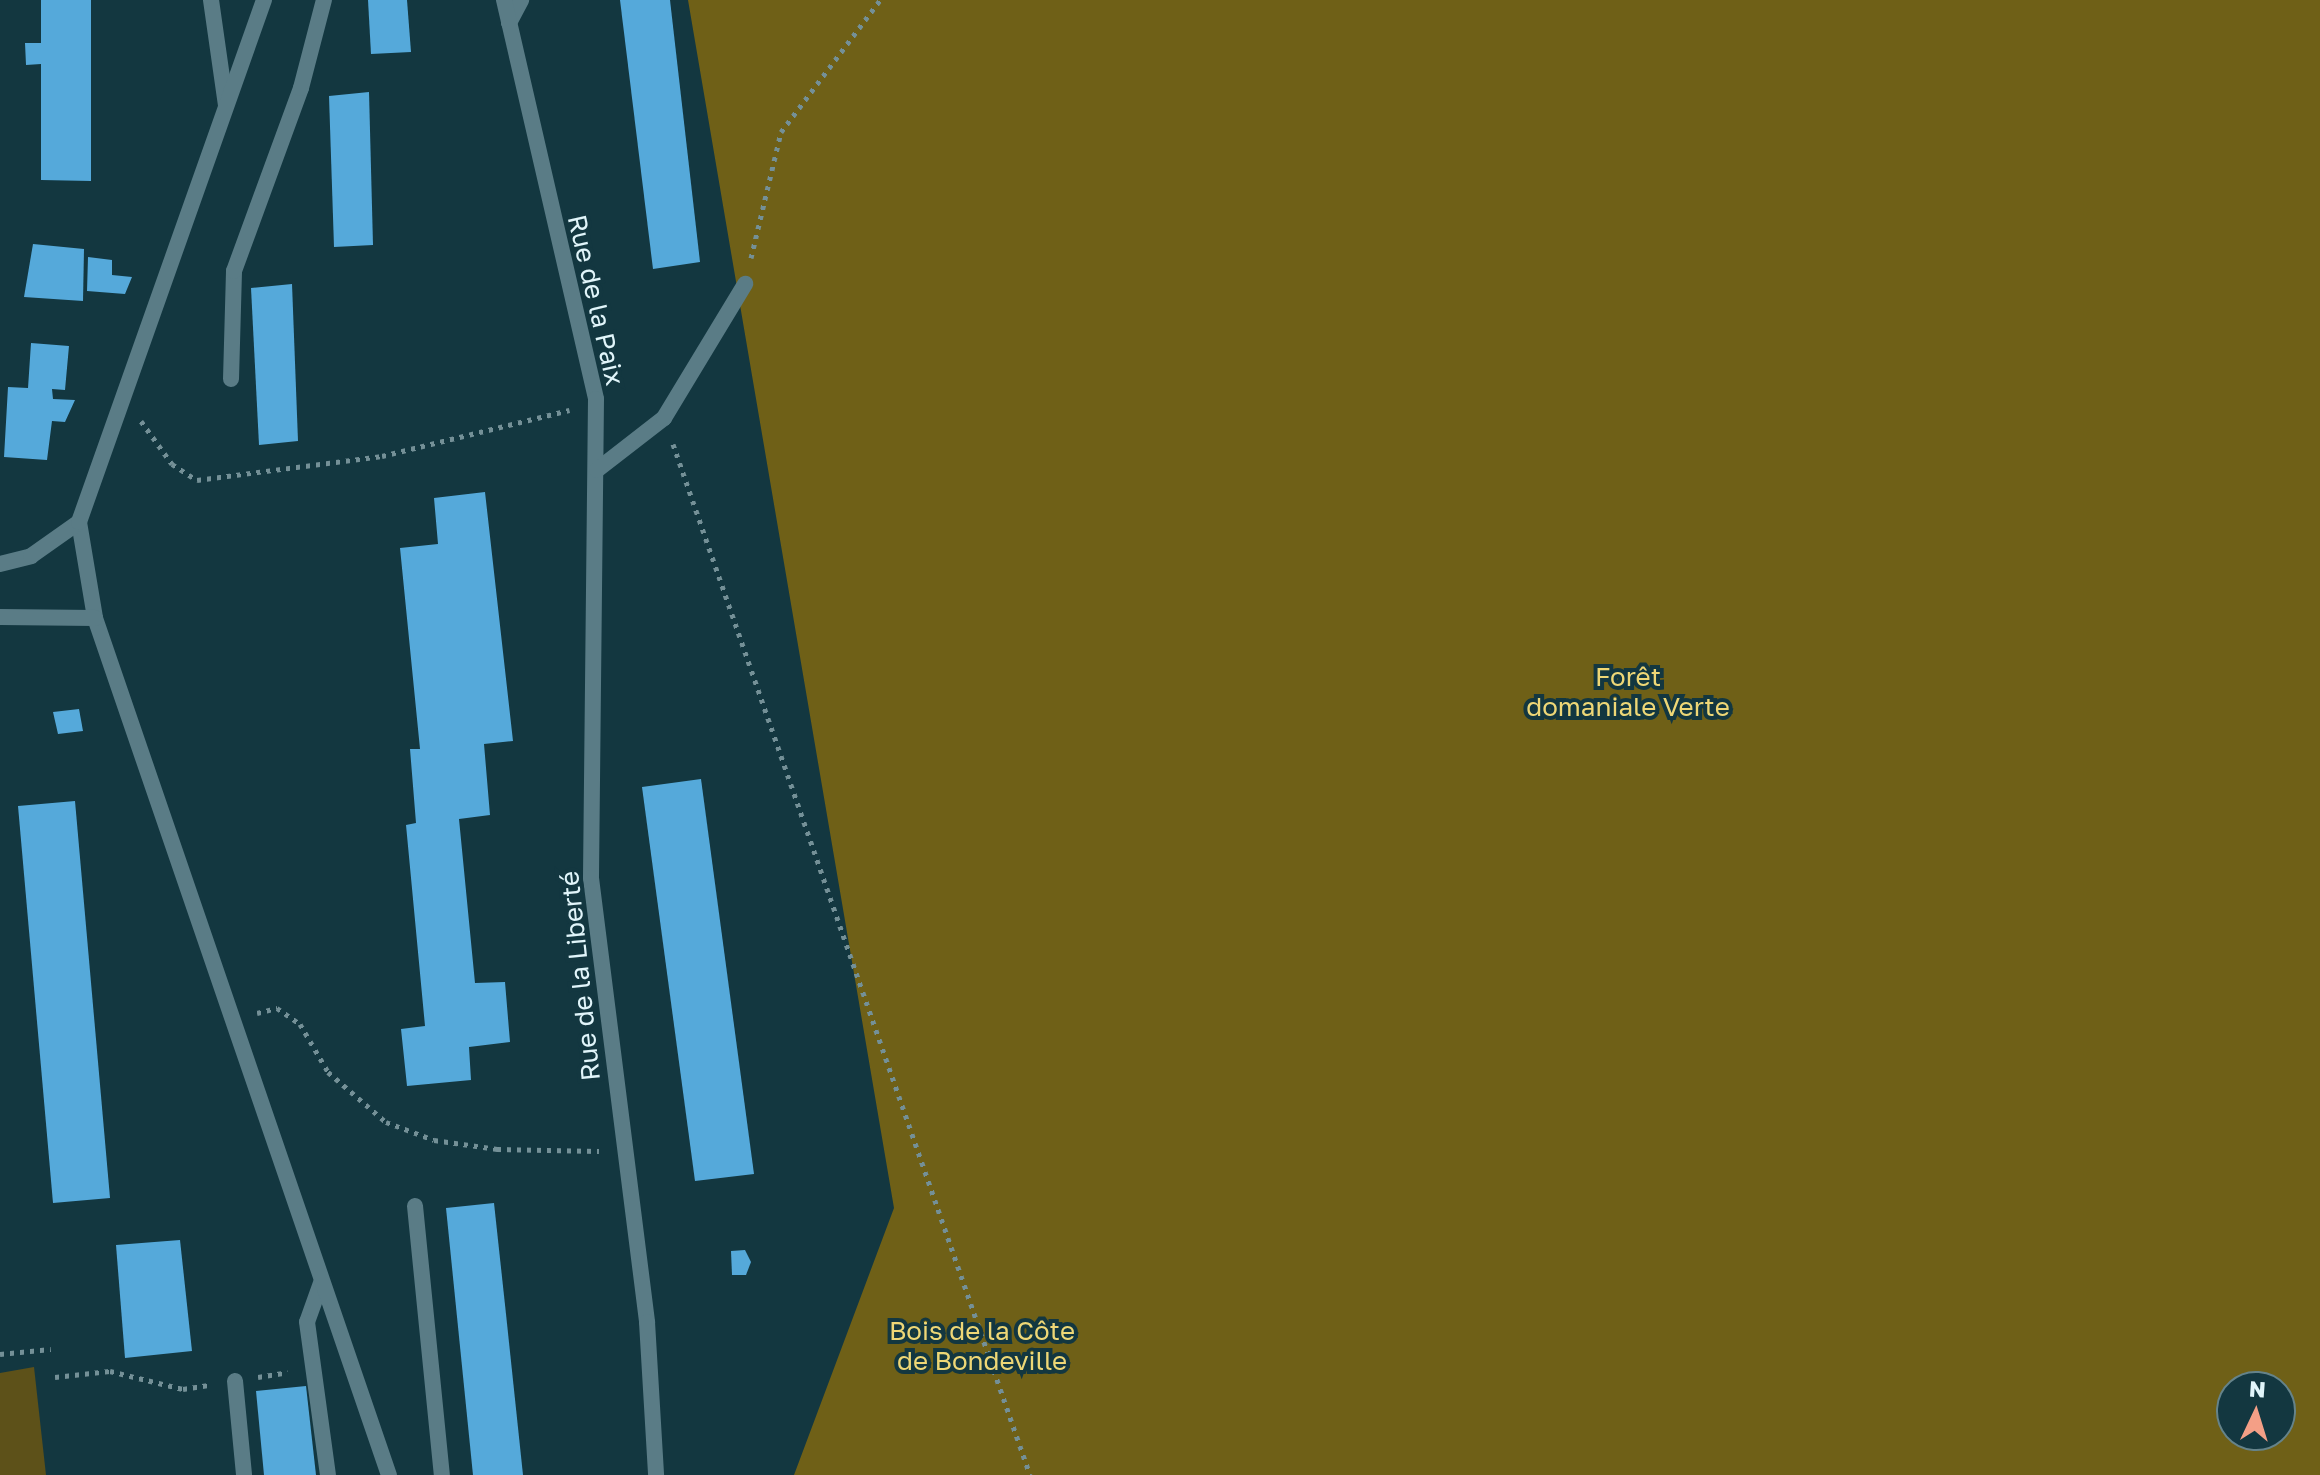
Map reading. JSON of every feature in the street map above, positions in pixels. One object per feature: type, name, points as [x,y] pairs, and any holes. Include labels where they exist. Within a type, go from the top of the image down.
[{"type":"street","points":[[211,0],[226,105]]},
{"type":"street","points":[[264,0],[121,392],[79,522],[95,618],[389,1475]]},
{"type":"street","points":[[231,379],[234,271],[301,88],[324,0]]},
{"type":"street","name":"Rue de la Paix","points":[[504,0],[563,268],[596,399],[597,470]]},
{"type":"street","points":[[509,23],[521,0]]},
{"type":"street","points":[[597,470],[664,418],[745,284]]},
{"type":"street","name":"Rue de la Liberté","points":[[597,470],[591,878],[647,1322],[656,1475]]},
{"type":"street","points":[[0,564],[31,556],[79,522]]},
{"type":"street","points":[[0,617],[95,618]]},
{"type":"street","points":[[415,1206],[442,1475]]},
{"type":"street","points":[[321,1283],[307,1322],[316,1367],[328,1475]]},
{"type":"street","points":[[235,1381],[244,1475]]},
{"type":"path","points":[[745,284],[781,132],[880,0]]},
{"type":"path","points":[[121,392],[172,464],[197,480],[382,456],[548,418],[596,399]]},
{"type":"path","points":[[664,418],[1030,1475]]},
{"type":"path","points":[[231,1019],[277,1008],[300,1024],[328,1072],[386,1122],[434,1140],[624,1152]]},
{"type":"path","points":[[0,1354],[51,1349]]},
{"type":"path","points":[[55,1377],[110,1371],[183,1389],[316,1367]]},
{"type":"shaded area","points":[[34,1367],[46,1475],[0,1475],[0,1373]]},
{"type":"green space","name":"Forêt domaniale Verte","points":[[688,0],[2320,0],[2320,1475],[794,1475],[894,1208]]},
{"type":"building","points":[[41,0],[91,0],[91,181],[41,180],[41,64],[26,65],[25,43],[41,43]]},
{"type":"building","points":[[368,0],[407,0],[411,52],[371,54]]},
{"type":"building","points":[[620,0],[670,0],[700,262],[653,269]]},
{"type":"building","points":[[369,92],[373,245],[334,247],[329,96]]},
{"type":"building","points":[[33,244],[84,249],[83,301],[24,297]]},
{"type":"building","points":[[88,257],[112,260],[112,275],[132,277],[125,294],[87,291]]},
{"type":"building","points":[[292,284],[298,441],[259,445],[251,288]]},
{"type":"building","points":[[31,343],[69,346],[65,390],[52,389],[53,399],[75,400],[65,422],[52,421],[47,460],[4,457],[8,387],[28,388]]},
{"type":"building","points":[[485,492],[513,741],[484,744],[490,815],[459,819],[475,983],[505,982],[510,1042],[469,1047],[471,1080],[407,1086],[401,1029],[425,1026],[406,825],[416,823],[410,749],[420,749],[400,548],[438,544],[434,498]]},
{"type":"building","points":[[79,709],[83,731],[58,734],[53,712]]},
{"type":"building","points":[[701,779],[754,1174],[695,1181],[642,787]]},
{"type":"building","points":[[75,801],[110,1198],[53,1203],[18,806]]},
{"type":"building","points":[[494,1203],[523,1475],[473,1475],[446,1208]]},
{"type":"building","points":[[180,1240],[192,1351],[125,1358],[116,1245]]},
{"type":"building","points":[[745,1250],[751,1262],[746,1275],[732,1275],[731,1251]]},
{"type":"building","points":[[306,1386],[316,1475],[264,1475],[256,1391]]},
{"type":"park label","name":"Bois de la Côte de Bondeville","points":[[982,1346]]}]
